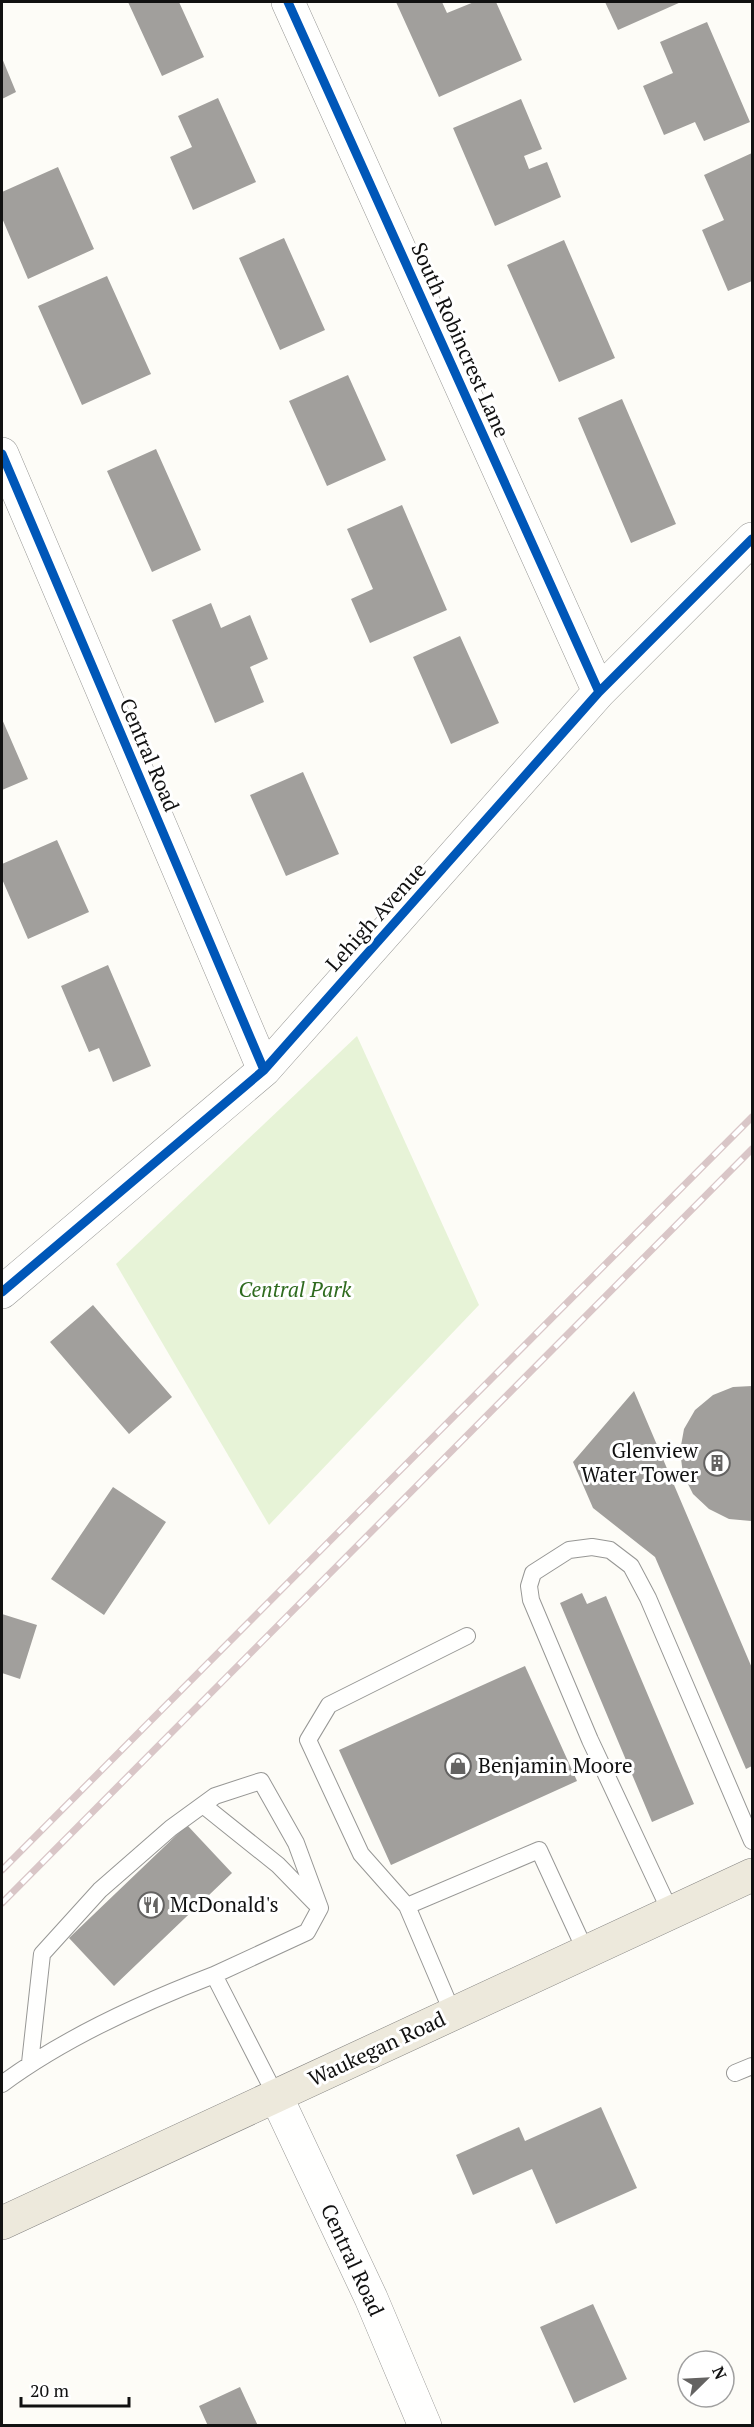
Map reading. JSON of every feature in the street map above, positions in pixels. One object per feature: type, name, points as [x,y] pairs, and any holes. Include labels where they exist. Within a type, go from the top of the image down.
[{"type":"main road","name":"Waukegan Road","points":[[2,2223],[753,1875]]},
{"type":"street","name":"South Robincrest Lane","points":[[288,2],[599,692]]},
{"type":"street","name":"Central Road","points":[[2,454],[264,1070]]},
{"type":"street","name":"Lehigh Avenue","points":[[2,1292],[264,1070],[599,692],[753,539]]},
{"type":"street","name":"Central Road","points":[[276,2096],[371,2298],[426,2426]]},
{"type":"lane","points":[[671,1913],[590,1740],[531,1600],[529,1586],[533,1573],[569,1550],[592,1547],[610,1551],[631,1566],[648,1598],[753,1841]]},
{"type":"lane","points":[[453,2014],[407,1906],[361,1854],[308,1740],[329,1705],[467,1636]]},
{"type":"lane","points":[[2,2084],[30,2063],[154,1998],[214,1975],[307,1932],[320,1908],[296,1843],[261,1781],[215,1796],[171,1828],[100,1890],[42,1954],[30,2063]]},
{"type":"lane","points":[[203,1805],[278,1865],[320,1908]]},
{"type":"lane","points":[[407,1906],[540,1850],[586,1952]]},
{"type":"lane","points":[[214,1975],[276,2096]]},
{"type":"lane","points":[[735,2073],[753,2066]]},
{"type":"green space","name":"Central Park","points":[[357,1036],[479,1305],[269,1525],[116,1264]]},
{"type":"building","points":[[128,2],[179,2],[204,57],[162,76]]},
{"type":"building","points":[[396,2],[442,2],[447,13],[474,2],[496,2],[522,60],[439,97]]},
{"type":"building","points":[[605,2],[681,2],[618,30]]},
{"type":"building","points":[[707,22],[750,122],[704,141],[695,122],[664,135],[643,86],[673,73],[660,42]]},
{"type":"building","points":[[2,58],[16,92],[2,99]]},
{"type":"building","points":[[218,98],[256,182],[193,210],[170,157],[192,147],[178,116]]},
{"type":"building","points":[[521,99],[542,149],[524,156],[529,169],[547,162],[561,197],[495,226],[453,128]]},
{"type":"building","points":[[752,153],[752,281],[728,291],[702,230],[724,220],[704,175]]},
{"type":"building","points":[[58,167],[94,249],[28,279],[2,218],[2,192]]},
{"type":"building","points":[[284,238],[325,330],[280,350],[239,258]]},
{"type":"building","points":[[564,240],[615,358],[559,382],[507,265]]},
{"type":"building","points":[[107,276],[151,374],[82,405],[38,306]]},
{"type":"building","points":[[348,375],[386,460],[327,486],[289,401]]},
{"type":"building","points":[[622,399],[676,524],[631,543],[578,418]]},
{"type":"building","points":[[156,449],[201,550],[152,572],[107,471]]},
{"type":"building","points":[[402,505],[447,610],[370,643],[351,599],[373,589],[347,529]]},
{"type":"building","points":[[211,603],[221,628],[250,615],[268,659],[250,667],[264,702],[215,723],[172,620]]},
{"type":"building","points":[[460,636],[499,723],[451,744],[413,657]]},
{"type":"building","points":[[2,719],[28,779],[2,790]]},
{"type":"building","points":[[303,772],[339,854],[286,876],[250,795]]},
{"type":"building","points":[[57,840],[89,912],[28,939],[2,879],[2,864]]},
{"type":"building","points":[[108,965],[151,1066],[113,1082],[99,1048],[89,1052],[61,986]]},
{"type":"building","points":[[93,1305],[172,1397],[129,1434],[50,1342]]},
{"type":"building","name":"Glenview Water Tower","points":[[752,1386],[751,1521],[729,1519],[709,1509],[693,1494],[683,1474],[680,1451],[684,1429],[695,1410],[713,1395],[733,1387]]},
{"type":"building","points":[[634,1391],[752,1668],[752,1766],[746,1769],[655,1557],[593,1508],[573,1462]]},
{"type":"building","points":[[113,1487],[166,1522],[104,1615],[51,1579]]},
{"type":"building","points":[[582,1593],[587,1604],[606,1596],[694,1804],[652,1822],[560,1603]]},
{"type":"building","points":[[2,1614],[37,1625],[20,1679],[2,1673]]},
{"type":"building","name":"Benjamin Moore","points":[[525,1666],[577,1781],[391,1865],[339,1750]]},
{"type":"building","name":"McDonald's","points":[[187,1825],[232,1873],[114,1986],[69,1938]]},
{"type":"building","points":[[601,2107],[637,2188],[556,2224],[532,2169],[473,2195],[456,2155],[519,2127],[525,2141]]},
{"type":"building","points":[[593,2304],[627,2379],[574,2403],[540,2327]]},
{"type":"building","points":[[240,2387],[258,2426],[208,2426],[199,2406]]},
{"type":"railway","points":[[2,1870],[752,1117]]},
{"type":"railway","points":[[2,1903],[752,1149]]},
{"type":"cycle path","points":[[288,2],[599,692]]},
{"type":"cycle path","points":[[2,454],[264,1070]]},
{"type":"cycle path","points":[[2,1292],[264,1070],[599,692],[752,539]]},
{"type":"place","name":"Glenview Water Tower","points":[[717,1463]]},
{"type":"place","name":"Benjamin Moore","points":[[458,1766]]},
{"type":"place","name":"McDonald's","points":[[151,1905]]}]
